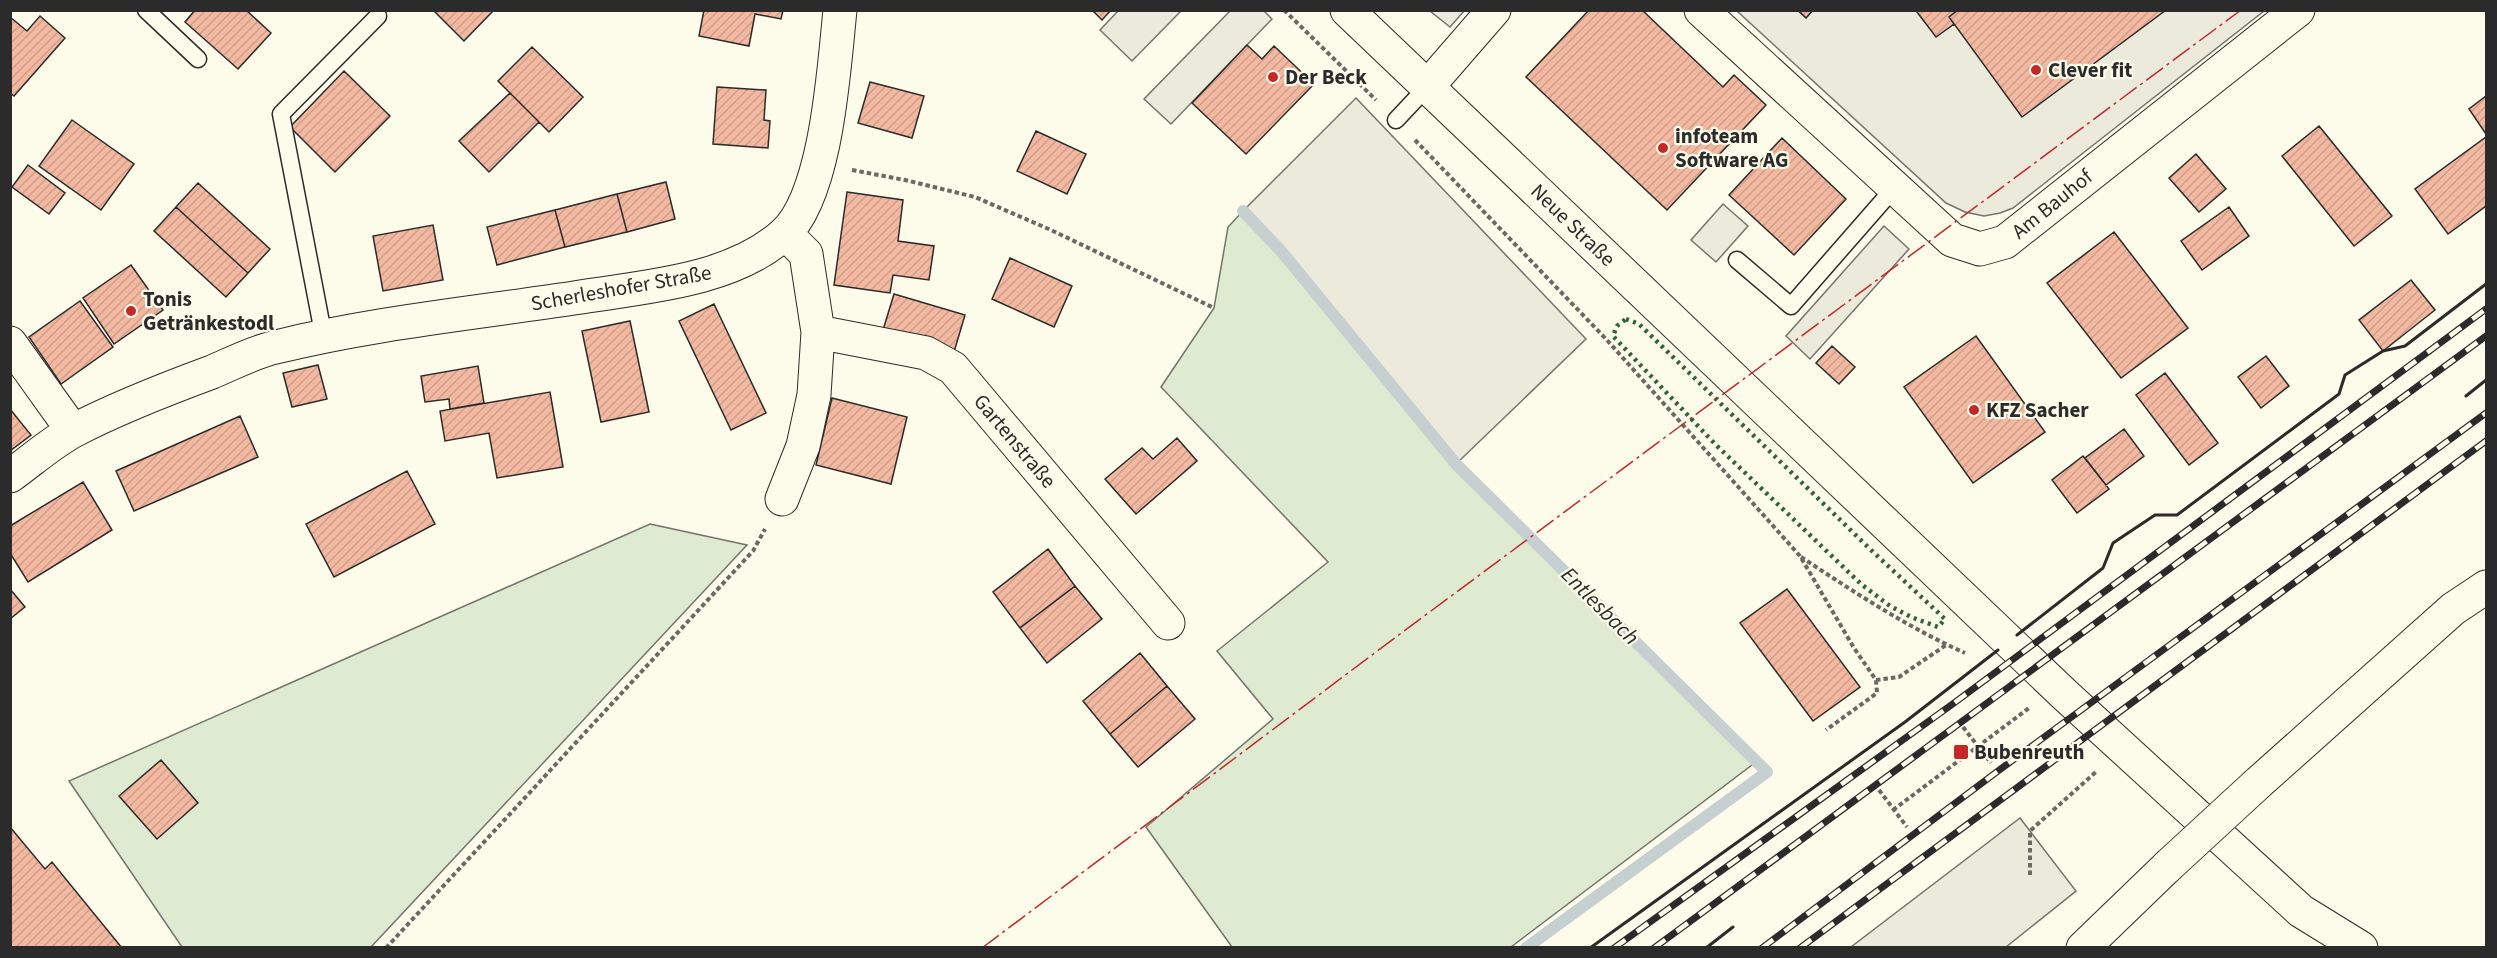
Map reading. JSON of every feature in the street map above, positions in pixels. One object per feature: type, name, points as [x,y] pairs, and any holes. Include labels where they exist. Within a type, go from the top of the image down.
[{"type":"street","name":"Scherleshofer Straße","points":[[10,476],[73,431],[166,389],[274,347],[364,330],[665,294],[749,257],[786,233],[806,202],[818,164],[829,111],[840,10]]},
{"type":"street","name":"Neue Straße","points":[[1347,10],[1797,442],[2064,694],[2294,904],[2361,948]]},
{"type":"street","points":[[1428,86],[1494,10]]},
{"type":"street","name":"Am Bauhof","points":[[1701,10],[1952,240],[1980,249],[2005,242],[2298,10]]},
{"type":"street","points":[[782,499],[803,446],[814,395],[818,332],[806,254],[786,233]]},
{"type":"street","name":"Gartenstraße","points":[[818,332],[926,352],[953,368],[1168,623]]},
{"type":"street","points":[[10,343],[73,431]]},
{"type":"street","points":[[2084,948],[2257,784],[2453,609],[2487,587]]},
{"type":"lane","points":[[146,10],[198,59]]},
{"type":"lane","points":[[324,338],[280,114],[378,16]]},
{"type":"lane","points":[[1396,120],[1428,86]]},
{"type":"lane","points":[[1737,260],[1791,306],[1895,187]]},
{"type":"path","points":[[1284,10],[1396,120],[1606,339],[1800,556],[1854,648],[1876,680],[1876,693],[1826,730]]},
{"type":"path","points":[[818,164],[905,180],[975,197],[1051,230],[1214,308]]},
{"type":"path","points":[[386,948],[753,551],[782,499]]},
{"type":"path","points":[[1800,556],[1874,604],[1946,645],[1969,655]]},
{"type":"path","points":[[1876,680],[1899,677],[1946,645]]},
{"type":"path","points":[[1893,810],[2032,706]]},
{"type":"path","points":[[1963,727],[1991,763]]},
{"type":"path","points":[[1977,746],[1993,735]]},
{"type":"path","points":[[2030,875],[2030,831],[2100,768]]},
{"type":"path","points":[[1879,790],[1907,827]]},
{"type":"green space","points":[[1243,211],[1281,251],[1456,464],[1756,762],[1511,947],[1232,947],[1146,827],[1273,719],[1217,651],[1328,562],[1161,387],[1214,308],[1228,227]]},
{"type":"green space","points":[[650,524],[747,545],[371,947],[182,947],[69,781]]},
{"type":"shaded area","points":[[1813,10],[2264,11],[2013,208],[1984,216],[1965,212],[1946,203],[1737,11],[1798,11],[1806,18]]},
{"type":"shaded area","points":[[1118,11],[1181,11],[1132,61],[1100,30]]},
{"type":"shaded area","points":[[1230,11],[1264,11],[1272,19],[1171,124],[1144,99]]},
{"type":"shaded area","points":[[1430,11],[1464,11],[1450,27]]},
{"type":"shaded area","points":[[1356,98],[1586,339],[1456,464],[1281,251],[1243,211]]},
{"type":"shaded area","points":[[1723,204],[1748,226],[1716,262],[1691,240]]},
{"type":"shaded area","points":[[1884,226],[1909,249],[1810,359],[1786,336]]},
{"type":"shaded area","points":[[2020,818],[2076,891],[2006,947],[1851,947]]},
{"type":"building","points":[[195,10],[246,10],[271,33],[238,69],[185,22]]},
{"type":"building","points":[[433,10],[494,10],[464,41]]},
{"type":"building","points":[[704,10],[783,10],[781,19],[755,14],[749,46],[699,36]]},
{"type":"building","points":[[1092,10],[1111,10],[1102,20]]},
{"type":"building","name":"infoteam Software AG","points":[[1589,10],[1642,10],[1723,87],[1734,75],[1766,105],[1667,210],[1526,77]]},
{"type":"building","points":[[1798,10],[1813,10],[1806,18]]},
{"type":"building","points":[[1919,10],[1958,10],[1949,17],[1954,24],[1936,37],[1917,12]]},
{"type":"building","name":"Clever fit","points":[[1958,10],[2166,10],[2022,117],[1949,17]]},
{"type":"building","points":[[40,16],[65,38],[14,96],[10,93],[10,17],[27,31]]},
{"type":"building","points":[[1247,45],[1262,59],[1274,46],[1314,84],[1246,154],[1192,103]]},
{"type":"building","points":[[532,47],[583,97],[549,132],[498,81]]},
{"type":"building","points":[[344,71],[390,116],[335,172],[290,127]]},
{"type":"building","points":[[870,82],[924,96],[912,138],[858,123]]},
{"type":"building","points":[[717,87],[766,90],[764,120],[770,121],[768,148],[713,144]]},
{"type":"building","points":[[510,93],[539,122],[489,172],[459,141]]},
{"type":"building","points":[[2486,96],[2486,134],[2469,109]]},
{"type":"building","points":[[72,120],[134,164],[101,210],[39,166]]},
{"type":"building","points":[[2319,126],[2392,216],[2354,246],[2282,156]]},
{"type":"building","points":[[1036,131],[1086,154],[1067,194],[1017,171]]},
{"type":"building","points":[[2486,137],[2486,206],[2448,234],[2415,189]]},
{"type":"building","points":[[1782,138],[1846,199],[1794,255],[1729,195]]},
{"type":"building","points":[[2196,154],[2226,189],[2199,212],[2169,178]]},
{"type":"building","points":[[28,165],[65,193],[49,214],[12,187]]},
{"type":"building","points":[[666,182],[675,219],[627,232],[617,194]]},
{"type":"building","points":[[198,183],[270,249],[248,273],[176,207]]},
{"type":"building","points":[[847,192],[903,200],[898,241],[934,246],[929,280],[893,275],[890,293],[834,285]]},
{"type":"building","points":[[617,194],[627,232],[565,247],[555,210]]},
{"type":"building","points":[[176,207],[248,273],[226,297],[154,231]]},
{"type":"building","points":[[2229,207],[2249,236],[2202,270],[2181,241]]},
{"type":"building","points":[[555,210],[565,247],[497,265],[487,227]]},
{"type":"building","points":[[433,225],[443,280],[383,291],[373,236]]},
{"type":"building","points":[[2114,232],[2188,328],[2121,378],[2047,283]]},
{"type":"building","points":[[1010,258],[1072,286],[1054,327],[992,299]]},
{"type":"building","points":[[131,265],[163,310],[114,344],[83,298]]},
{"type":"building","points":[[2411,280],[2435,310],[2383,351],[2359,320]]},
{"type":"building","points":[[894,294],[965,315],[954,352],[883,330]]},
{"type":"building","points":[[80,301],[113,347],[61,384],[29,337]]},
{"type":"building","points":[[714,304],[766,413],[731,430],[679,321]]},
{"type":"building","points":[[630,321],[649,412],[601,422],[582,331]]},
{"type":"building","name":"KFZ Sacher","points":[[1976,336],[2045,432],[1973,483],[1904,387]]},
{"type":"building","points":[[1832,346],[1855,367],[1839,384],[1816,363]]},
{"type":"building","points":[[2266,356],[2289,386],[2261,408],[2238,377]]},
{"type":"building","points":[[318,365],[327,399],[292,407],[283,373]]},
{"type":"building","points":[[478,366],[484,403],[450,409],[449,399],[425,402],[421,376]]},
{"type":"building","points":[[2165,373],[2218,443],[2189,465],[2136,395]]},
{"type":"building","points":[[550,392],[563,467],[497,478],[489,433],[445,441],[440,411]]},
{"type":"building","points":[[832,398],[907,417],[891,484],[816,465]]},
{"type":"building","points":[[10,409],[31,435],[10,451]]},
{"type":"building","points":[[240,416],[258,457],[134,511],[116,471]]},
{"type":"building","points":[[2124,429],[2144,456],[2106,485],[2085,458]]},
{"type":"building","points":[[1177,438],[1197,461],[1136,514],[1105,479],[1142,448],[1153,459]]},
{"type":"building","points":[[2083,456],[2109,489],[2077,513],[2052,480]]},
{"type":"building","points":[[407,471],[435,524],[334,577],[306,524]]},
{"type":"building","points":[[83,482],[112,530],[28,582],[10,553],[10,526]]},
{"type":"building","points":[[1048,549],[1075,586],[1020,628],[993,592]]},
{"type":"building","points":[[1075,586],[1102,619],[1047,663],[1020,628]]},
{"type":"building","points":[[10,589],[25,607],[10,619]]},
{"type":"building","points":[[1787,589],[1860,687],[1813,721],[1740,623]]},
{"type":"building","points":[[1140,653],[1167,686],[1110,734],[1083,701]]},
{"type":"building","points":[[1167,686],[1195,719],[1138,767],[1110,734]]},
{"type":"building","points":[[161,760],[198,803],[157,839],[119,796]]},
{"type":"building","points":[[10,827],[45,869],[52,862],[122,948],[10,948]]},
{"type":"waterway","name":"Entlesbach","points":[[1243,211],[1281,251],[1456,464],[1767,772],[1526,948]]},
{"type":"railway","points":[[1614,948],[1954,703],[2486,309]]},
{"type":"railway","points":[[1654,948],[2486,336]]},
{"type":"railway","points":[[1762,948],[2002,768],[2486,413]]},
{"type":"railway","points":[[1800,948],[2486,441]]},
{"type":"hedge","points":[[1626,319],[1639,324],[1945,619],[1938,627],[1890,606],[1861,584],[1715,444],[1613,336],[1617,326],[1626,319]]},
{"type":"wall","points":[[2017,635],[2103,568],[2113,543],[2155,515],[2177,515],[2339,394],[2345,375],[2383,351],[2405,346],[2486,284]]},
{"type":"wall","points":[[2466,396],[2486,380]]},
{"type":"wall","points":[[1590,948],[1905,722],[1998,650]]},
{"type":"wall","points":[[1706,948],[1733,927]]},
{"type":"power","points":[[982,948],[1400,634],[2241,10]]},
{"type":"place","name":"Clever fit","points":[[2036,70]]},
{"type":"place","name":"Der Beck","points":[[1273,77]]},
{"type":"place","name":"infoteam Software AG","points":[[1663,148]]},
{"type":"place","name":"Tonis Getränkestodl","points":[[131,311]]},
{"type":"place","name":"KFZ Sacher","points":[[1974,410]]},
{"type":"place","name":"Bubenreuth","points":[[1961,752]]}]
